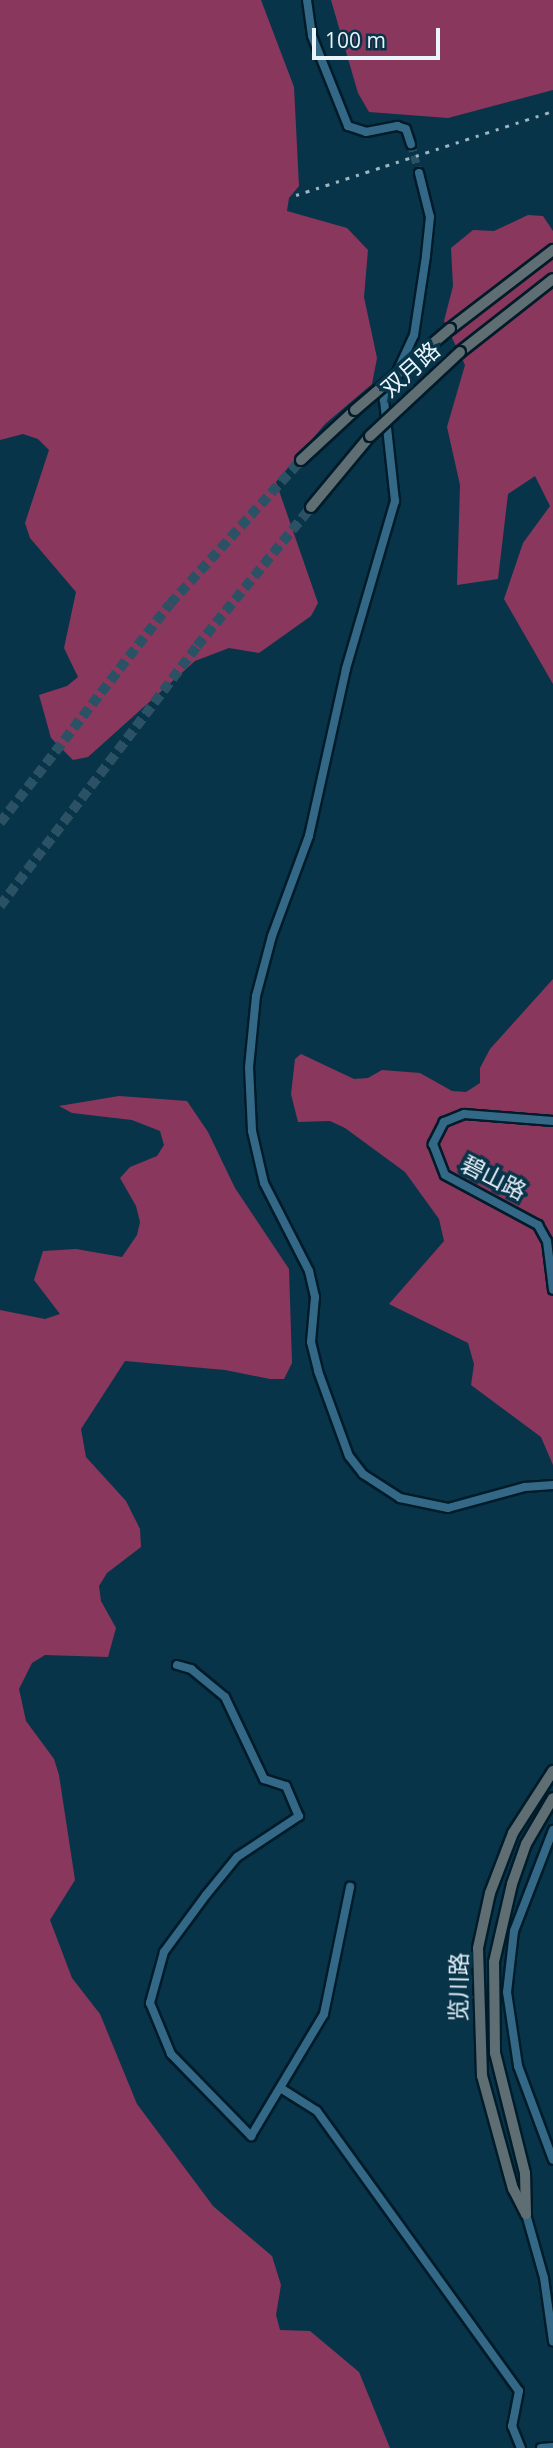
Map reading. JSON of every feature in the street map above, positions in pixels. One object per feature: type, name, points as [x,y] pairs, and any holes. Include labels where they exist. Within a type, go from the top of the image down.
[{"type":"street","points":[[307,0],[312,36],[348,126],[366,132],[397,126],[406,129],[411,144]]},
{"type":"street","points":[[419,173],[430,216],[414,334],[384,400],[395,501],[346,669],[309,836],[272,936],[256,996],[249,1068],[252,1131],[264,1183],[309,1272],[315,1297],[311,1342],[318,1371],[349,1456],[363,1474],[400,1499],[447,1508],[525,1487],[553,1485]]},
{"type":"street","name":"双月路","points":[[301,460],[450,328],[553,250]]},
{"type":"street","name":"双月路","points":[[311,507],[370,436],[460,352],[553,279]]},
{"type":"street","name":"碧山路","points":[[553,1121],[464,1114],[444,1122],[433,1144],[445,1175],[538,1225],[548,1241],[553,1290]]},
{"type":"street","points":[[177,1665],[191,1669],[225,1697],[264,1779],[286,1786],[299,1816],[237,1857],[206,1895],[164,1952],[150,2003],[171,2054],[251,2136],[282,2089],[324,2014],[350,1887]]},
{"type":"street","name":"览川路","points":[[553,1771],[527,1807],[490,1893],[478,1948],[477,2017],[488,2101],[513,2189],[526,2214],[544,2278],[553,2341]]},
{"type":"street","name":"览川路","points":[[526,2214],[525,2173],[495,2053],[494,1962],[512,1884],[542,1815],[553,1798]]},
{"type":"street","points":[[527,1807],[542,1815]]},
{"type":"street","points":[[553,1830],[516,1924],[508,1992],[518,2066],[553,2160]]},
{"type":"street","points":[[282,2089],[317,2111],[519,2391],[512,2426],[521,2448]]},
{"type":"street","points":[[541,2448],[553,2446]]},
{"type":"shaded area","points":[[0,0],[261,0],[294,87],[299,186],[289,198],[287,211],[347,228],[368,250],[364,297],[377,358],[372,384],[325,424],[276,482],[318,603],[311,616],[259,653],[229,648],[195,661],[88,757],[73,760],[51,738],[39,695],[67,686],[78,677],[64,648],[76,592],[30,538],[25,523],[49,450],[38,439],[23,434],[0,440]]},
{"type":"shaded area","points":[[331,0],[553,0],[553,90],[448,118],[369,112],[358,93]]},
{"type":"shaded area","points":[[528,215],[543,216],[553,231],[553,684],[504,599],[523,543],[550,506],[535,476],[508,494],[498,579],[457,585],[460,485],[447,427],[465,365],[444,321],[453,286],[451,248],[473,230],[494,231]]},
{"type":"shaded area","points":[[553,979],[553,1465],[541,1437],[471,1385],[474,1364],[468,1343],[389,1304],[444,1241],[439,1219],[405,1172],[345,1128],[330,1121],[298,1122],[291,1094],[295,1059],[301,1054],[354,1079],[368,1078],[382,1070],[420,1073],[452,1091],[466,1092],[480,1083],[480,1068],[490,1049]]},
{"type":"shaded area","points":[[119,1096],[187,1101],[208,1132],[235,1188],[289,1269],[292,1363],[284,1379],[270,1379],[225,1370],[125,1361],[81,1429],[86,1457],[126,1501],[140,1529],[141,1547],[107,1573],[99,1586],[101,1601],[116,1628],[108,1657],[45,1655],[32,1663],[19,1689],[26,1721],[54,1759],[59,1775],[75,1880],[50,1920],[72,1978],[100,2014],[137,2104],[213,2206],[272,2256],[281,2285],[276,2315],[280,2330],[310,2331],[359,2372],[390,2448],[0,2448],[0,1310],[45,1319],[60,1314],[34,1280],[43,1251],[76,1249],[122,1257],[137,1235],[140,1222],[136,1206],[120,1178],[130,1167],[157,1156],[164,1145],[160,1131],[132,1120],[72,1113],[59,1106]]},
{"type":"tunnel","points":[[411,144],[419,173]]},
{"type":"tunnel","points":[[0,823],[170,604],[301,460]]},
{"type":"tunnel","points":[[0,906],[197,646],[311,507]]},
{"type":"railway","points":[[296,195],[553,111]]}]
